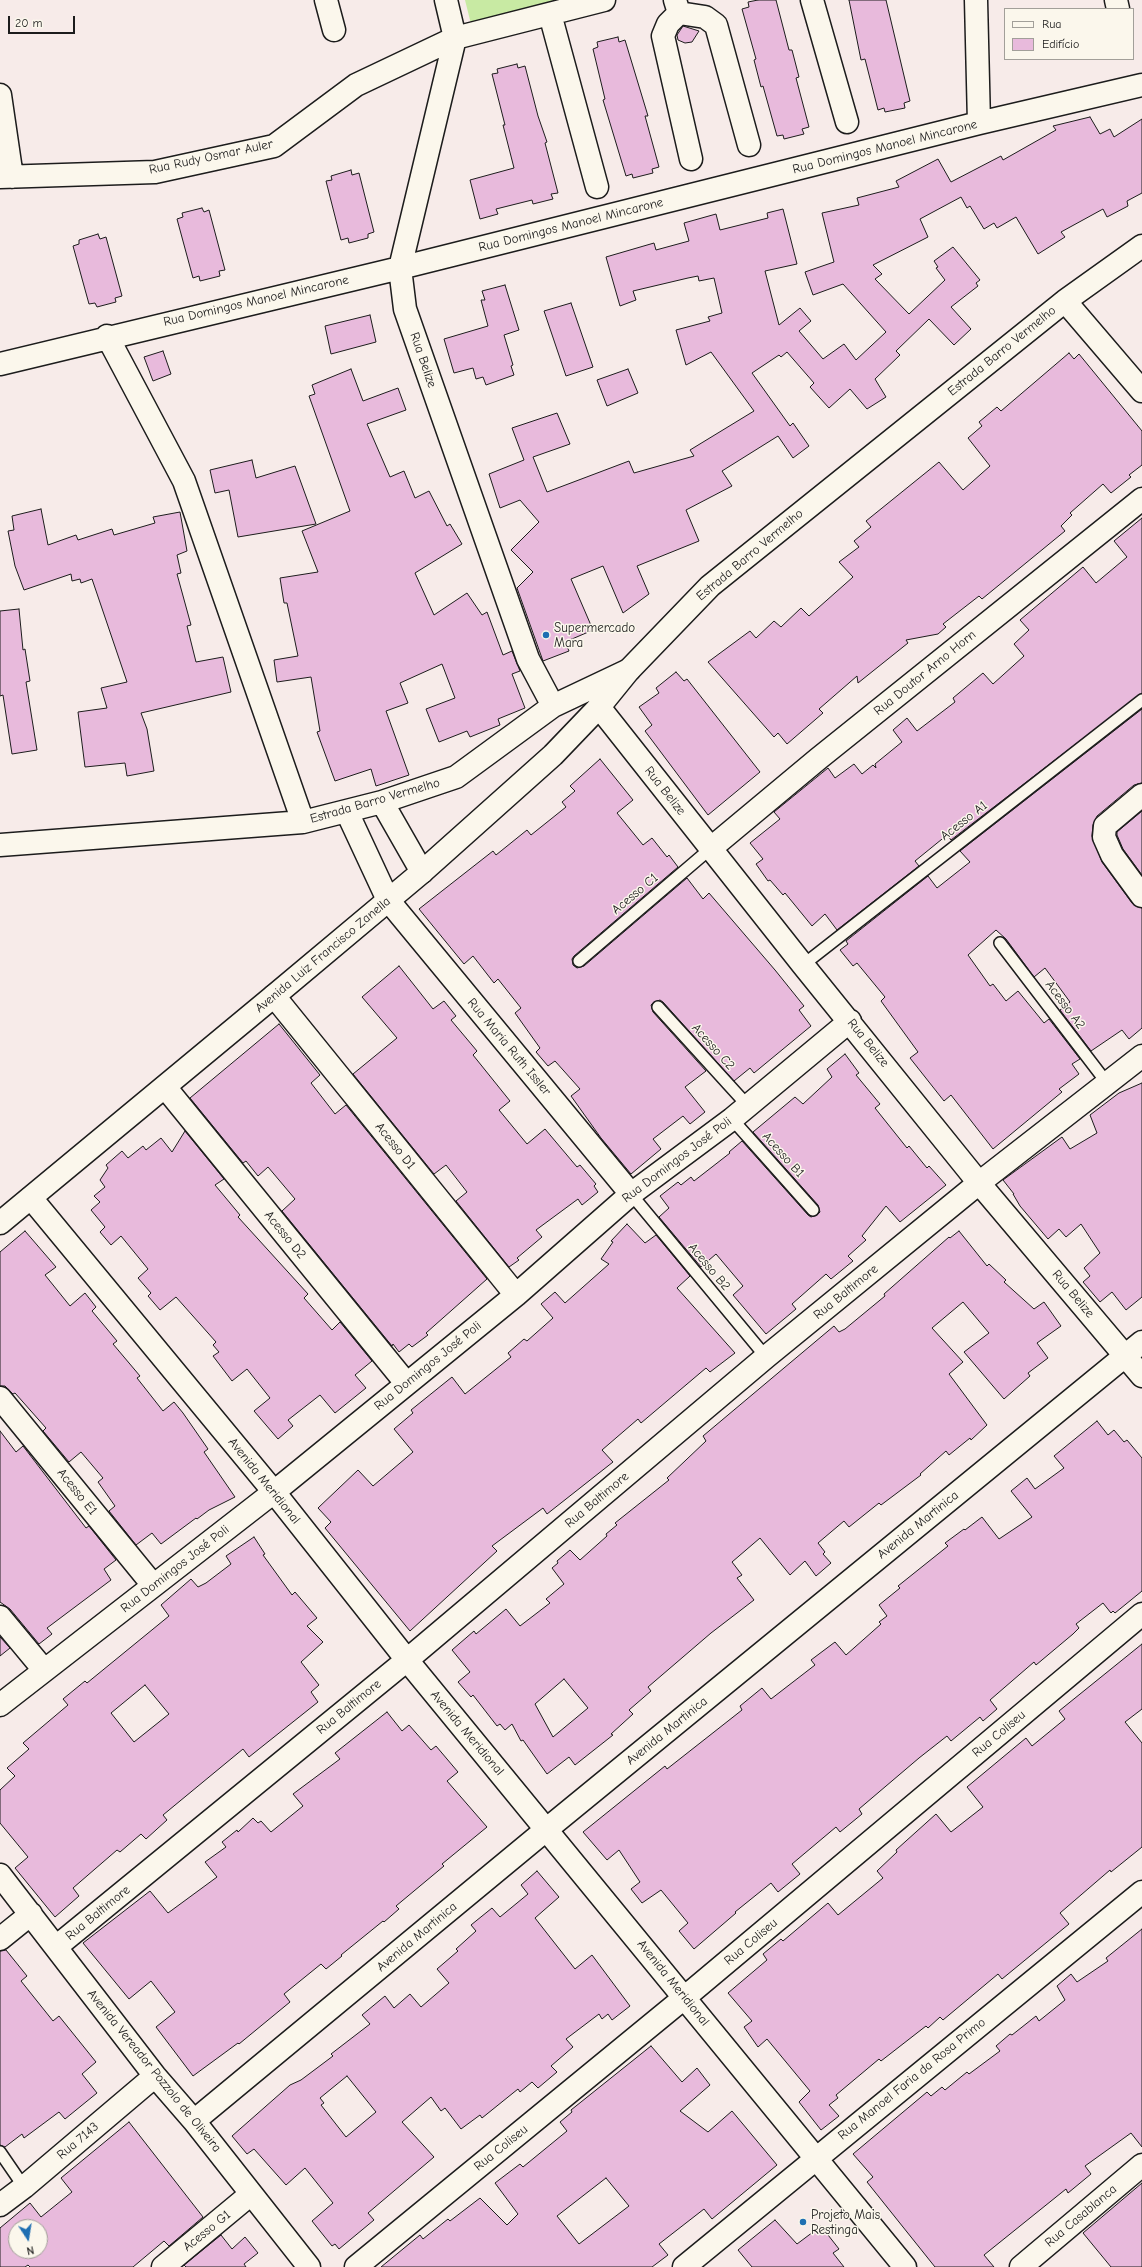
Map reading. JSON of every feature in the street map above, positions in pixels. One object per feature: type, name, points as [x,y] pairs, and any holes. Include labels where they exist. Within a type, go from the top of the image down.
[{"type":"street","points":[[326,0],[334,30]]},
{"type":"street","name":"Rua Belize","points":[[446,0],[455,38],[400,268],[405,309],[528,659],[553,706]]},
{"type":"street","name":"Rua Rudy Osmar Auler","points":[[6,177],[155,172],[274,146],[356,85],[455,38],[604,0]]},
{"type":"street","points":[[812,0],[847,122]]},
{"type":"street","points":[[976,0],[980,123]]},
{"type":"street","points":[[691,159],[663,36],[677,7],[705,17],[716,25],[749,145]]},
{"type":"street","points":[[550,14],[597,187]]},
{"type":"street","name":"Rua Domingos Manoel Mincarone","points":[[0,364],[107,336],[400,268],[980,123],[1142,85]]},
{"type":"street","points":[[0,95],[6,177]]},
{"type":"street","name":"Estrada Barro Vermelho","points":[[0,845],[303,822],[382,802],[456,777],[553,706],[629,670],[710,586],[1065,301],[1142,246]]},
{"type":"street","points":[[1065,301],[1142,391]]},
{"type":"street","points":[[107,336],[184,481],[303,822]]},
{"type":"street","name":"Rua Doutor Arno Horn","points":[[710,849],[824,754],[1142,498]]},
{"type":"street","name":"Avenida Luiz Francisco Zanella","points":[[0,1223],[165,1088],[422,872],[552,755],[599,707],[629,670]]},
{"type":"street","name":"Rua Belize","points":[[599,707],[802,965],[850,1021],[979,1183],[1142,1376]]},
{"type":"street","points":[[1142,795],[1105,826],[1104,837],[1112,855],[1142,896]]},
{"type":"street","points":[[382,802],[422,872]]},
{"type":"street","name":"Rua Maria Ruth Issler","points":[[347,812],[388,900],[630,1194]]},
{"type":"street","name":"Acesso D1","points":[[274,996],[516,1295]]},
{"type":"street","name":"Rua Domingos José Poli","points":[[0,1705],[274,1492],[516,1295],[630,1194],[740,1113],[850,1021]]},
{"type":"street","name":"Rua Baltimore","points":[[56,1947],[407,1660],[766,1357],[979,1183],[1142,1056]]},
{"type":"street","name":"Acesso D2","points":[[165,1088],[406,1383]]},
{"type":"street","name":"Avenida Meridional","points":[[31,1198],[274,1492],[407,1660],[905,2267]]},
{"type":"street","name":"Avenida Martinica","points":[[194,2121],[547,1829],[1142,1342]]},
{"type":"street","name":"Acesso E1","points":[[0,1398],[153,1585]]},
{"type":"street","name":"Rua Coliseu","points":[[356,2267],[684,1998],[1142,1614]]},
{"type":"street","points":[[0,1617],[44,1670]]},
{"type":"street","name":"Avenida Vereador Pozzolo de Oliveira","points":[[0,1875],[155,2076],[194,2121],[309,2267]]},
{"type":"street","name":"Rua Manoel Faria da Rosa Primo","points":[[684,2267],[1142,1892]]},
{"type":"street","points":[[0,1939],[31,1914]]},
{"type":"street","name":"Rua 7143","points":[[0,2205],[24,2187],[155,2076]]},
{"type":"street","name":"Rua Casablanca","points":[[1021,2267],[1142,2164]]},
{"type":"street","name":"Acesso G1","points":[[163,2267],[252,2194]]},
{"type":"lane","name":"Acesso A1","points":[[802,965],[1142,700]]},
{"type":"lane","name":"Acesso C1","points":[[579,961],[710,849]]},
{"type":"lane","name":"Acesso A2","points":[[1000,944],[1107,1083]]},
{"type":"lane","name":"Acesso C2","points":[[658,1008],[740,1113]]},
{"type":"lane","name":"Acesso B1","points":[[740,1113],[814,1210]]},
{"type":"lane","name":"Acesso B2","points":[[630,1194],[766,1357]]},
{"type":"lane","points":[[0,2152],[24,2187]]},
{"type":"green space","points":[[465,0],[567,0],[471,24]]},
{"type":"building","points":[[758,0],[776,0],[789,50],[792,50],[799,77],[796,78],[809,127],[802,129],[804,134],[784,139],[783,135],[777,136],[763,86],[761,87],[754,60],[756,59],[742,9],[749,7],[748,2]]},
{"type":"building","points":[[849,0],[886,0],[910,101],[904,103],[905,108],[885,112],[884,108],[878,110],[865,59],[861,60]]},
{"type":"building","points":[[683,26],[699,31],[692,42],[685,43],[678,40],[677,35]]},
{"type":"building","points":[[618,37],[619,42],[625,40],[648,116],[645,116],[659,167],[652,169],[653,173],[633,178],[632,174],[626,176],[603,100],[605,99],[593,49],[598,47],[597,42]]},
{"type":"building","points":[[517,64],[518,68],[525,66],[538,116],[547,142],[545,143],[558,193],[551,194],[553,199],[533,204],[532,200],[496,209],[498,214],[480,219],[470,180],[514,168],[492,74],[498,73],[497,69]]},
{"type":"building","points":[[1090,117],[1100,134],[1110,129],[1114,137],[1142,119],[1142,193],[1127,201],[1128,206],[1107,217],[1103,209],[1061,232],[1065,237],[1038,254],[1016,217],[997,228],[994,223],[984,229],[970,206],[967,208],[961,197],[920,219],[928,237],[873,265],[882,274],[875,279],[909,314],[945,280],[936,268],[938,267],[934,261],[953,247],[980,280],[976,283],[978,286],[951,307],[971,329],[954,345],[929,319],[896,351],[900,355],[875,379],[886,397],[867,409],[850,389],[829,408],[810,387],[814,383],[787,352],[781,357],[779,355],[752,373],[790,426],[793,423],[809,446],[793,458],[778,436],[722,471],[732,486],[686,510],[699,541],[637,566],[649,594],[623,613],[603,566],[571,579],[593,630],[565,642],[569,651],[543,661],[517,588],[533,572],[511,550],[539,522],[520,500],[500,508],[489,474],[524,460],[512,428],[557,413],[570,444],[533,457],[547,492],[629,461],[634,473],[694,456],[690,450],[754,411],[711,352],[686,365],[676,330],[710,321],[708,317],[722,313],[714,278],[699,281],[698,276],[633,291],[636,300],[620,306],[606,257],[654,243],[656,250],[689,241],[684,223],[716,214],[720,230],[768,218],[767,213],[783,209],[797,264],[765,271],[779,325],[800,308],[811,321],[799,331],[823,359],[844,344],[856,360],[886,332],[843,284],[813,295],[805,272],[834,262],[822,213],[859,205],[857,198],[899,187],[896,181],[938,159],[951,182],[1001,156],[1003,160],[1056,130],[1053,126]]},
{"type":"building","points":[[351,170],[352,175],[359,173],[374,232],[368,234],[368,238],[349,243],[348,238],[341,240],[326,181],[332,180],[331,176]]},
{"type":"building","points":[[202,208],[204,212],[209,210],[225,270],[219,271],[220,276],[200,281],[199,276],[193,278],[177,219],[183,217],[182,213]]},
{"type":"building","points":[[98,234],[100,239],[106,237],[122,296],[115,298],[116,302],[97,307],[95,303],[89,304],[73,246],[79,244],[79,240]]},
{"type":"building","points":[[505,285],[519,330],[504,335],[513,365],[511,366],[514,375],[486,385],[483,377],[476,379],[473,368],[454,373],[444,339],[488,326],[481,300],[485,300],[482,291]]},
{"type":"building","points":[[571,303],[593,367],[566,376],[544,311]]},
{"type":"building","points":[[370,315],[376,342],[331,354],[325,326]]},
{"type":"building","points":[[163,351],[171,374],[153,381],[144,357]]},
{"type":"building","points":[[1069,353],[1074,359],[1079,354],[1142,431],[1142,465],[1129,475],[1131,477],[1111,493],[1103,484],[1070,513],[1072,515],[1061,526],[1065,531],[982,599],[979,596],[943,624],[946,627],[938,634],[906,640],[908,643],[858,683],[857,676],[819,709],[823,713],[787,744],[778,733],[774,737],[708,662],[750,631],[756,638],[774,621],[781,627],[801,608],[809,616],[853,577],[839,562],[859,547],[854,541],[871,527],[866,521],[939,462],[963,490],[990,466],[968,438],[982,426],[979,422],[997,407],[1001,411]]},
{"type":"building","points":[[351,369],[363,401],[398,388],[406,410],[367,424],[390,477],[404,471],[415,498],[429,491],[447,526],[450,524],[462,544],[415,573],[434,615],[467,593],[482,615],[487,612],[503,655],[512,651],[520,671],[512,674],[525,708],[498,719],[500,725],[470,737],[467,731],[439,742],[426,709],[455,698],[442,664],[400,683],[408,703],[386,711],[409,775],[376,786],[371,769],[335,781],[317,732],[320,731],[311,677],[277,682],[274,660],[298,656],[287,603],[284,603],[280,578],[318,572],[302,531],[350,511],[309,396],[315,394],[312,385]]},
{"type":"building","points":[[628,369],[638,393],[607,406],[597,380]]},
{"type":"building","points":[[252,460],[256,478],[295,466],[316,524],[238,537],[229,490],[215,493],[210,470]]},
{"type":"building","points":[[41,509],[48,545],[76,535],[78,540],[112,529],[114,535],[155,523],[153,517],[180,512],[187,551],[177,555],[181,573],[177,574],[191,625],[187,626],[196,662],[223,657],[231,692],[141,713],[147,729],[154,771],[127,776],[125,763],[85,767],[78,712],[107,708],[101,688],[127,682],[92,579],[81,583],[80,579],[72,581],[71,574],[24,590],[15,566],[8,531],[14,530],[12,516]]},
{"type":"building","points":[[1142,518],[1142,693],[951,840],[947,835],[915,861],[919,866],[837,930],[825,914],[812,926],[785,893],[783,895],[770,880],[768,881],[756,864],[763,859],[750,843],[780,819],[774,812],[828,768],[835,778],[854,764],[862,774],[873,765],[876,768],[875,764],[902,742],[893,730],[907,718],[917,731],[955,702],[953,698],[983,673],[993,684],[1024,656],[1014,644],[1029,630],[1020,620],[1083,567],[1096,583],[1127,557],[1114,541]]},
{"type":"building","points":[[19,609],[23,650],[25,649],[30,681],[26,682],[37,750],[12,754],[3,695],[0,696],[0,611]]},
{"type":"building","points":[[676,672],[684,681],[687,679],[760,772],[708,815],[645,731],[652,725],[639,707],[659,693],[656,688]]},
{"type":"building","points":[[1142,709],[1142,783],[1134,785],[1097,816],[1093,825],[1092,836],[1102,862],[1132,903],[1142,908],[1142,1028],[1129,1039],[1122,1030],[1091,1051],[1060,1010],[1070,1002],[1045,968],[1034,977],[1006,939],[996,930],[968,955],[990,986],[993,984],[1006,1001],[1018,991],[1044,1023],[1049,1019],[1080,1059],[1072,1064],[1079,1074],[1059,1089],[1062,1092],[993,1149],[951,1095],[944,1101],[910,1058],[918,1052],[881,1001],[885,997],[857,963],[853,966],[840,950],[848,944],[846,941],[928,876],[937,888],[970,862],[960,851]]},
{"type":"building","points":[[600,759],[633,800],[617,813],[643,845],[652,838],[667,857],[669,855],[678,867],[574,956],[572,959],[573,965],[577,968],[584,966],[687,878],[703,899],[709,893],[775,970],[804,1006],[799,1010],[811,1026],[754,1073],[750,1068],[734,1081],[663,1002],[660,1000],[654,1002],[651,1005],[653,1012],[706,1071],[685,1087],[705,1112],[690,1124],[683,1116],[653,1139],[661,1149],[631,1174],[601,1138],[571,1096],[580,1089],[555,1061],[548,1066],[536,1052],[540,1048],[515,1013],[521,1008],[498,979],[494,983],[473,956],[464,964],[419,909],[493,851],[496,855],[527,830],[531,835],[566,807],[562,802],[575,791],[570,786]]},
{"type":"building","points":[[1142,811],[1142,875],[1123,849],[1117,832]]},
{"type":"building","points":[[399,966],[433,1009],[444,1001],[456,1016],[451,1020],[477,1051],[473,1055],[510,1101],[499,1110],[527,1144],[545,1129],[577,1167],[580,1165],[596,1184],[594,1186],[598,1192],[582,1205],[578,1199],[536,1230],[542,1237],[517,1258],[519,1260],[509,1267],[456,1201],[467,1192],[446,1165],[434,1174],[353,1074],[397,1038],[362,997]]},
{"type":"building","points":[[279,1024],[320,1075],[311,1083],[335,1114],[346,1105],[487,1279],[426,1333],[428,1335],[412,1347],[409,1344],[399,1352],[393,1344],[392,1346],[282,1211],[295,1199],[268,1167],[258,1176],[246,1161],[243,1163],[190,1098]]},
{"type":"building","points":[[845,1054],[859,1073],[856,1075],[880,1104],[875,1108],[907,1148],[909,1146],[927,1168],[929,1166],[946,1185],[900,1222],[886,1206],[862,1236],[866,1240],[848,1256],[853,1261],[831,1279],[826,1274],[792,1304],[796,1309],[766,1334],[733,1295],[743,1286],[716,1254],[701,1267],[659,1217],[669,1208],[660,1196],[678,1182],[681,1185],[691,1177],[694,1181],[730,1153],[729,1152],[742,1141],[808,1215],[811,1217],[817,1215],[820,1212],[818,1205],[753,1132],[795,1097],[803,1104],[832,1077],[827,1069]]},
{"type":"building","points":[[1142,1083],[1142,1297],[1126,1310],[1112,1292],[1100,1302],[1083,1282],[1090,1276],[1084,1268],[1100,1253],[1081,1224],[1066,1237],[1059,1229],[1048,1239],[1020,1206],[1014,1194],[1003,1180],[1062,1137],[1070,1149],[1097,1133],[1090,1115],[1119,1093]]},
{"type":"building","points":[[185,1131],[224,1179],[215,1185],[240,1215],[238,1217],[308,1294],[304,1298],[332,1330],[340,1322],[372,1361],[355,1375],[366,1388],[335,1413],[320,1395],[288,1420],[293,1426],[278,1439],[254,1411],[270,1398],[247,1369],[232,1381],[213,1356],[219,1352],[213,1345],[216,1342],[176,1297],[160,1310],[148,1296],[151,1293],[138,1278],[148,1269],[121,1236],[111,1245],[100,1232],[105,1227],[91,1210],[100,1202],[94,1196],[105,1187],[100,1180],[108,1168],[106,1165],[122,1151],[128,1158],[143,1146],[146,1150],[161,1138],[172,1152]]},
{"type":"building","points":[[627,1224],[645,1243],[656,1235],[690,1276],[677,1288],[735,1353],[710,1372],[706,1368],[641,1423],[638,1419],[602,1450],[613,1462],[547,1514],[543,1508],[492,1546],[497,1551],[410,1631],[325,1528],[331,1522],[318,1508],[358,1470],[373,1486],[413,1452],[394,1429],[413,1413],[411,1410],[452,1377],[465,1394],[511,1357],[508,1353],[524,1339],[527,1341],[553,1318],[541,1304],[555,1292],[565,1303],[609,1264],[601,1259],[613,1242],[611,1241]]},
{"type":"building","points":[[25,1231],[56,1267],[45,1275],[70,1306],[85,1293],[96,1307],[92,1311],[117,1341],[113,1344],[140,1376],[137,1378],[163,1411],[174,1402],[208,1449],[204,1452],[235,1497],[209,1510],[197,1519],[196,1518],[161,1544],[152,1533],[136,1545],[109,1511],[115,1506],[98,1482],[103,1478],[81,1452],[69,1462],[43,1431],[46,1428],[15,1393],[13,1394],[5,1386],[0,1386],[0,1252]]},
{"type":"building","points":[[959,1231],[987,1266],[989,1264],[1006,1280],[1004,1282],[1034,1309],[1044,1302],[1061,1326],[1037,1343],[1048,1358],[1028,1373],[1030,1376],[1004,1399],[964,1352],[989,1333],[963,1302],[932,1328],[963,1362],[949,1374],[987,1425],[971,1440],[970,1438],[949,1455],[946,1451],[920,1474],[921,1475],[881,1505],[879,1503],[849,1527],[844,1521],[818,1543],[825,1552],[823,1554],[831,1563],[816,1576],[805,1561],[790,1575],[760,1538],[732,1562],[742,1575],[737,1578],[754,1600],[711,1633],[648,1687],[651,1691],[629,1710],[633,1714],[611,1734],[613,1735],[575,1765],[569,1757],[547,1774],[523,1740],[521,1741],[512,1724],[505,1730],[500,1724],[497,1726],[473,1695],[471,1697],[458,1682],[470,1672],[452,1650],[474,1631],[476,1634],[506,1609],[520,1626],[550,1603],[546,1599],[564,1584],[552,1568],[558,1563],[557,1561],[570,1550],[580,1560],[607,1536],[606,1534],[617,1525],[615,1523],[669,1480],[667,1478],[706,1441],[703,1436],[834,1326],[839,1332],[845,1329],[885,1296],[884,1294],[949,1237],[950,1238]],"holes":[[[564,1679],[588,1708],[553,1737],[535,1704]]]},
{"type":"building","points":[[1097,1421],[1108,1435],[1114,1430],[1124,1442],[1127,1440],[1142,1458],[1142,1591],[1115,1613],[1113,1611],[1111,1613],[1103,1603],[1076,1624],[1079,1628],[1073,1634],[1036,1665],[1034,1662],[990,1700],[997,1709],[983,1721],[980,1717],[951,1741],[947,1736],[919,1758],[859,1809],[862,1814],[840,1832],[836,1827],[792,1864],[800,1874],[778,1892],[771,1883],[735,1912],[736,1913],[694,1949],[679,1931],[688,1923],[661,1890],[642,1903],[631,1889],[640,1882],[619,1850],[607,1860],[583,1832],[665,1766],[667,1769],[742,1710],[740,1706],[762,1688],[771,1699],[815,1665],[811,1660],[835,1642],[846,1655],[881,1624],[879,1622],[887,1616],[879,1605],[900,1588],[898,1586],[948,1546],[945,1543],[964,1529],[965,1530],[982,1517],[999,1539],[1032,1517],[1011,1491],[1027,1478],[1035,1489],[1064,1468],[1054,1456]]},
{"type":"building","points":[[0,1431],[16,1452],[23,1446],[86,1528],[89,1526],[116,1560],[104,1569],[111,1580],[47,1628],[52,1634],[39,1644],[10,1609],[0,1602]]},
{"type":"building","points":[[254,1537],[265,1554],[263,1555],[292,1595],[295,1592],[317,1618],[307,1626],[323,1642],[301,1662],[319,1685],[311,1692],[318,1702],[249,1757],[243,1749],[163,1815],[167,1820],[146,1839],[141,1834],[120,1852],[117,1850],[73,1888],[79,1896],[55,1917],[15,1868],[28,1857],[0,1823],[0,1790],[15,1776],[7,1768],[29,1749],[23,1743],[68,1705],[63,1699],[85,1681],[87,1683],[169,1616],[161,1605],[191,1579],[198,1587],[206,1583],[231,1564],[226,1556]],"holes":[[[145,1685],[169,1714],[134,1742],[111,1713]]]},
{"type":"building","points":[[0,1637],[10,1648],[0,1656]]},
{"type":"building","points":[[1142,1644],[1142,1709],[1125,1722],[1142,1743],[1142,1847],[1111,1872],[1110,1870],[1060,1913],[1069,1924],[1002,1979],[998,1974],[943,2020],[940,2017],[928,2028],[926,2026],[881,2061],[879,2059],[836,2095],[838,2098],[829,2105],[839,2116],[821,2130],[799,2102],[810,2091],[767,2039],[758,2047],[744,2027],[752,2021],[728,1993],[767,1960],[763,1954],[781,1939],[783,1941],[828,1903],[838,1915],[883,1878],[877,1871],[897,1852],[896,1850],[936,1814],[951,1832],[983,1807],[967,1787],[1026,1738],[1032,1746],[1065,1719],[1059,1711]]},
{"type":"building","points":[[387,1712],[402,1731],[409,1725],[431,1750],[436,1746],[458,1772],[447,1781],[487,1827],[442,1864],[444,1866],[396,1906],[399,1909],[384,1922],[383,1921],[341,1955],[342,1956],[326,1969],[321,1964],[284,1994],[290,2002],[239,2044],[238,2043],[193,2076],[156,2027],[175,2012],[151,1981],[129,1999],[83,1943],[150,1891],[168,1913],[217,1877],[205,1862],[226,1847],[222,1842],[237,1830],[238,1832],[253,1818],[258,1823],[261,1821],[271,1832],[303,1806],[293,1794],[340,1759],[335,1753]]},
{"type":"building","points":[[537,1871],[559,1897],[535,1918],[575,1969],[592,1955],[630,2006],[612,2020],[608,2014],[602,2019],[599,2014],[566,2039],[573,2047],[551,2066],[557,2072],[538,2088],[532,2082],[520,2092],[518,2089],[482,2118],[480,2115],[461,2129],[445,2108],[441,2111],[431,2097],[402,2122],[434,2157],[368,2213],[374,2220],[339,2249],[335,2244],[332,2246],[312,2221],[333,2203],[305,2168],[286,2185],[254,2149],[247,2154],[232,2136],[290,2085],[301,2080],[333,2056],[331,2054],[370,2024],[362,2015],[385,1996],[394,2008],[410,1994],[421,2007],[449,1983],[437,1969],[458,1951],[456,1949],[476,1931],[471,1925],[492,1908],[500,1917],[528,1894],[521,1885]],"holes":[[[347,2076],[376,2112],[346,2137],[321,2105],[324,2103],[320,2098]]]},
{"type":"building","points":[[1142,1929],[1142,2147],[1131,2133],[1085,2166],[1091,2174],[1068,2193],[1066,2189],[984,2255],[994,2267],[935,2267],[867,2182],[873,2177],[853,2154],[927,2092],[931,2096],[942,2087],[945,2090],[967,2072],[969,2074],[1000,2051],[996,2046],[1010,2034],[1012,2035],[1036,2016],[1039,2021],[1065,2000],[1057,1986],[1071,1974],[1077,1982],[1108,1961],[1106,1958]]},
{"type":"building","points":[[6,1950],[27,1976],[21,1981],[53,2021],[59,2016],[96,2062],[82,2074],[97,2093],[65,2119],[59,2112],[24,2138],[22,2134],[5,2147],[0,2145],[0,1951]]},
{"type":"building","points":[[651,2046],[682,2082],[697,2068],[710,2085],[680,2111],[708,2132],[732,2111],[777,2165],[712,2219],[704,2209],[659,2244],[668,2255],[652,2267],[381,2267],[420,2235],[423,2239],[448,2219],[450,2221],[480,2198],[507,2225],[518,2214],[495,2183],[520,2164],[523,2167],[567,2131],[560,2122],[572,2112],[571,2110]],"holes":[[[606,2178],[629,2206],[579,2244],[557,2216]]]},
{"type":"building","points":[[129,2122],[203,2217],[169,2246],[164,2241],[133,2267],[30,2267],[28,2265],[25,2267],[0,2267],[0,2228],[8,2221],[8,2259],[48,2259],[48,2219],[11,2219],[30,2203],[41,2217],[72,2192],[61,2178]]},
{"type":"building","points":[[1142,2183],[1142,2267],[1111,2267],[1083,2233]]},
{"type":"building","points":[[775,2220],[797,2244],[821,2226],[839,2249],[833,2253],[844,2267],[752,2267],[738,2250]]},
{"type":"building","points":[[221,2235],[232,2249],[245,2237],[258,2253],[244,2264],[246,2267],[186,2267],[184,2265]]},
{"type":"place","name":"Supermercado Mara","points":[[546,635]]},
{"type":"place","name":"Projeto Mais Restinga","points":[[803,2222]]}]
